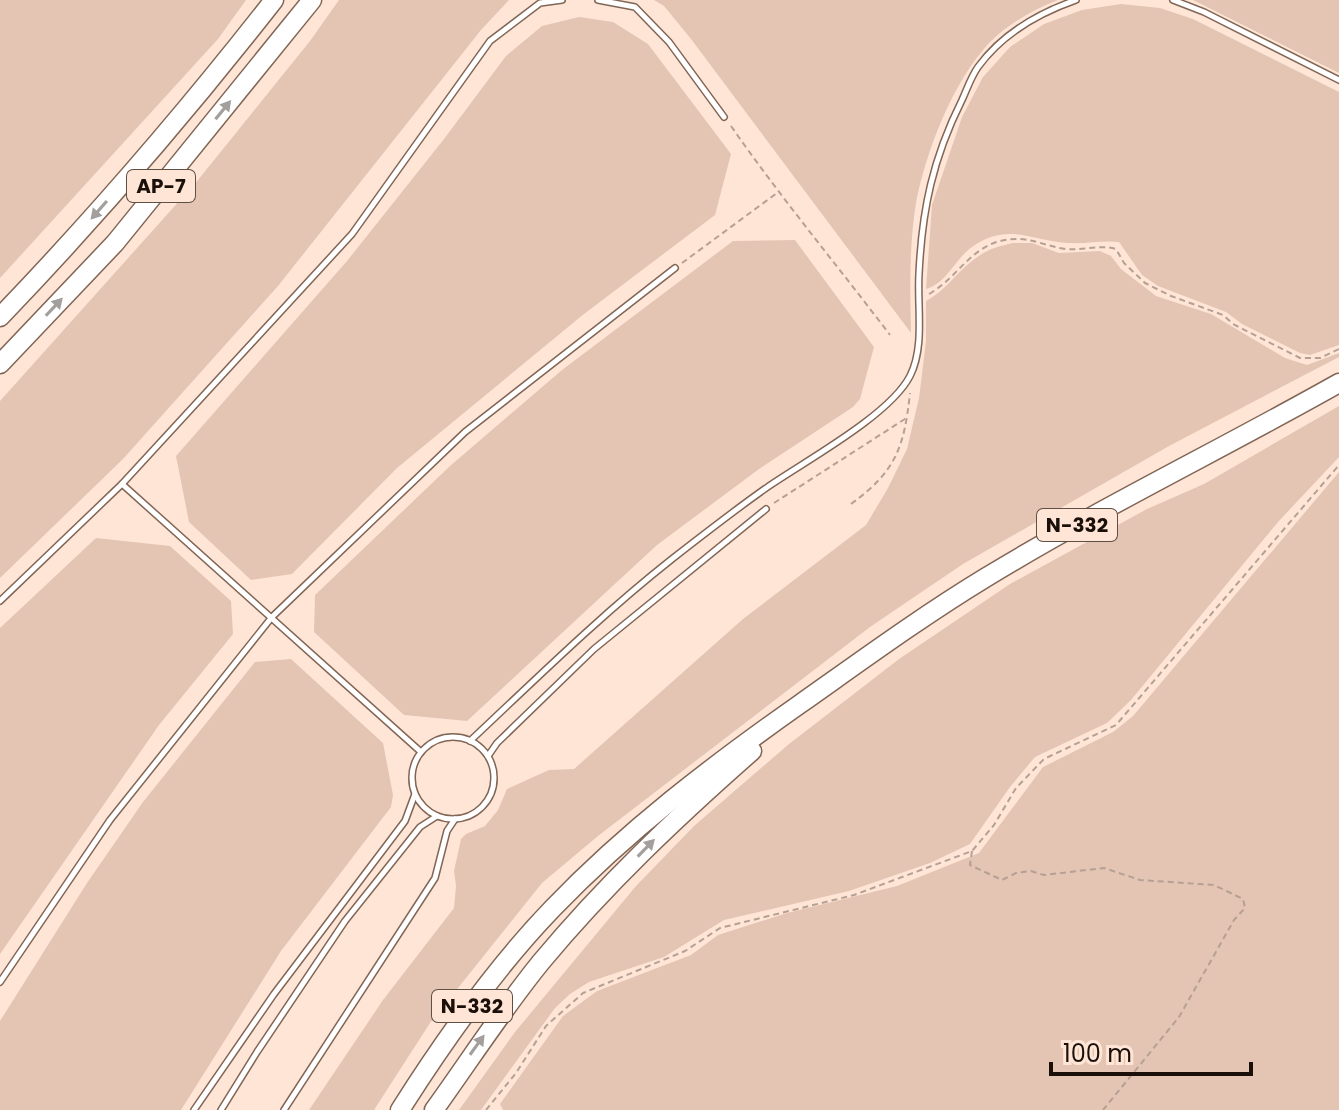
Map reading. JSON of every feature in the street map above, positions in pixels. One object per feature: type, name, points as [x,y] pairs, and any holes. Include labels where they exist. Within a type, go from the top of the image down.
[{"type":"highway","name":"AP-7","points":[[0,317],[65,249],[204,89],[274,0]]},
{"type":"highway","name":"AP-7","points":[[0,364],[115,243],[312,0]]},
{"type":"highway","name":"N-332","points":[[400,1110],[445,1042],[552,909],[663,804],[826,686],[988,576],[1339,383]]},
{"type":"highway","name":"N-332","points":[[436,1108],[510,1001],[587,910],[668,826],[826,686]]},
{"type":"lane","points":[[0,601],[122,484],[352,234],[490,41],[540,3],[562,0]]},
{"type":"lane","points":[[598,0],[635,7],[669,42],[724,117]]},
{"type":"lane","points":[[470,741],[601,619],[670,561],[765,489],[883,409],[901,391],[912,372],[917,350],[921,223],[935,164],[956,111],[977,68],[1008,37],[1044,12],[1076,0]]},
{"type":"lane","points":[[1173,0],[1204,12],[1339,80]]},
{"type":"lane","points":[[0,982],[110,820],[272,617],[465,432],[675,268]]},
{"type":"lane","points":[[122,484],[421,752]]},
{"type":"lane","points":[[488,756],[497,743],[594,649],[766,509]]},
{"type":"lane","points":[[457,737],[470,741],[488,756],[494,775],[493,788],[479,810],[455,819],[437,816],[420,803],[415,794],[412,772],[421,752],[431,743],[457,737]]},
{"type":"lane","points":[[194,1110],[274,994],[405,821],[415,794]]},
{"type":"lane","points":[[221,1110],[345,921],[420,827],[437,816]]},
{"type":"lane","points":[[284,1110],[435,878],[447,831],[455,819]]},
{"type":"path","points":[[724,117],[777,193],[890,335]]},
{"type":"path","points":[[675,268],[777,193]]},
{"type":"path","points":[[918,301],[944,286],[974,253],[986,245],[1014,239],[1068,249],[1105,246],[1116,249],[1124,263],[1145,283],[1223,315],[1233,324],[1300,358],[1320,358],[1339,349]]},
{"type":"path","points":[[851,504],[876,486],[894,462],[906,430],[912,372]]},
{"type":"path","points":[[766,509],[908,417]]},
{"type":"path","points":[[487,1109],[516,1073],[546,1026],[583,993],[685,951],[720,928],[854,895],[972,851],[994,825],[1016,788],[1044,759],[1116,725],[1339,465]]},
{"type":"path","points":[[972,851],[970,865],[1002,880],[1016,873],[1031,871],[1044,875],[1104,868],[1140,880],[1214,885],[1243,899],[1245,908],[1234,920],[1179,1017],[1103,1110]]},
{"type":"shaded area","points":[[0,0],[246,0],[218,39],[0,278]]},
{"type":"shaded area","points":[[339,0],[509,0],[481,30],[278,286],[123,459],[0,578],[0,401],[198,180],[310,41]]},
{"type":"shaded area","points":[[654,0],[1058,0],[1022,18],[990,42],[964,76],[943,118],[916,203],[911,252],[911,333],[691,39],[664,6]]},
{"type":"shaded area","points":[[1193,0],[1339,0],[1339,73]]},
{"type":"shaded area","points":[[1121,4],[1160,8],[1193,19],[1339,92],[1339,345],[1310,355],[1300,353],[1242,324],[1226,312],[1158,286],[1142,275],[1119,242],[1069,243],[1021,235],[998,235],[972,247],[945,277],[926,289],[932,205],[962,117],[983,77],[1010,47],[1044,24],[1082,10]]},
{"type":"shaded area","points":[[579,17],[613,22],[648,44],[731,154],[715,215],[584,314],[397,468],[292,574],[251,580],[189,522],[176,456],[347,261],[506,56],[542,26]]},
{"type":"shaded area","points":[[795,240],[874,347],[860,399],[853,407],[759,469],[657,545],[467,721],[404,715],[314,632],[315,595],[450,466],[562,370],[733,241]]},
{"type":"shaded area","points":[[1013,243],[1032,243],[1059,253],[1100,251],[1111,256],[1121,269],[1156,296],[1211,314],[1285,358],[1307,365],[1339,353],[1339,357],[1169,446],[963,564],[870,627],[598,836],[542,883],[430,1023],[374,1110],[309,1110],[383,1000],[454,908],[454,871],[461,839],[485,826],[498,810],[507,789],[549,770],[574,769],[743,619],[866,525],[907,449],[919,398],[926,341],[926,301],[980,255]]},
{"type":"shaded area","points":[[1339,406],[1339,457],[1278,522],[1131,700],[1107,723],[1035,757],[970,844],[930,863],[849,891],[724,920],[664,957],[589,982],[555,1008],[481,1110],[459,1110],[515,1032],[636,886],[694,826],[789,744],[899,659],[1010,584],[1147,509],[1204,484]]},
{"type":"shaded area","points":[[1339,472],[1339,1110],[503,1110],[500,1104],[563,1016],[597,991],[691,955],[718,935],[787,913],[897,886],[979,853],[1043,767],[1113,732],[1133,716]]},
{"type":"shaded area","points":[[96,538],[170,546],[231,601],[233,634],[159,725],[0,954],[0,628]]},
{"type":"shaded area","points":[[291,659],[383,743],[393,795],[391,807],[281,951],[181,1110],[0,1110],[0,1021],[87,883],[143,802],[255,662]]}]
